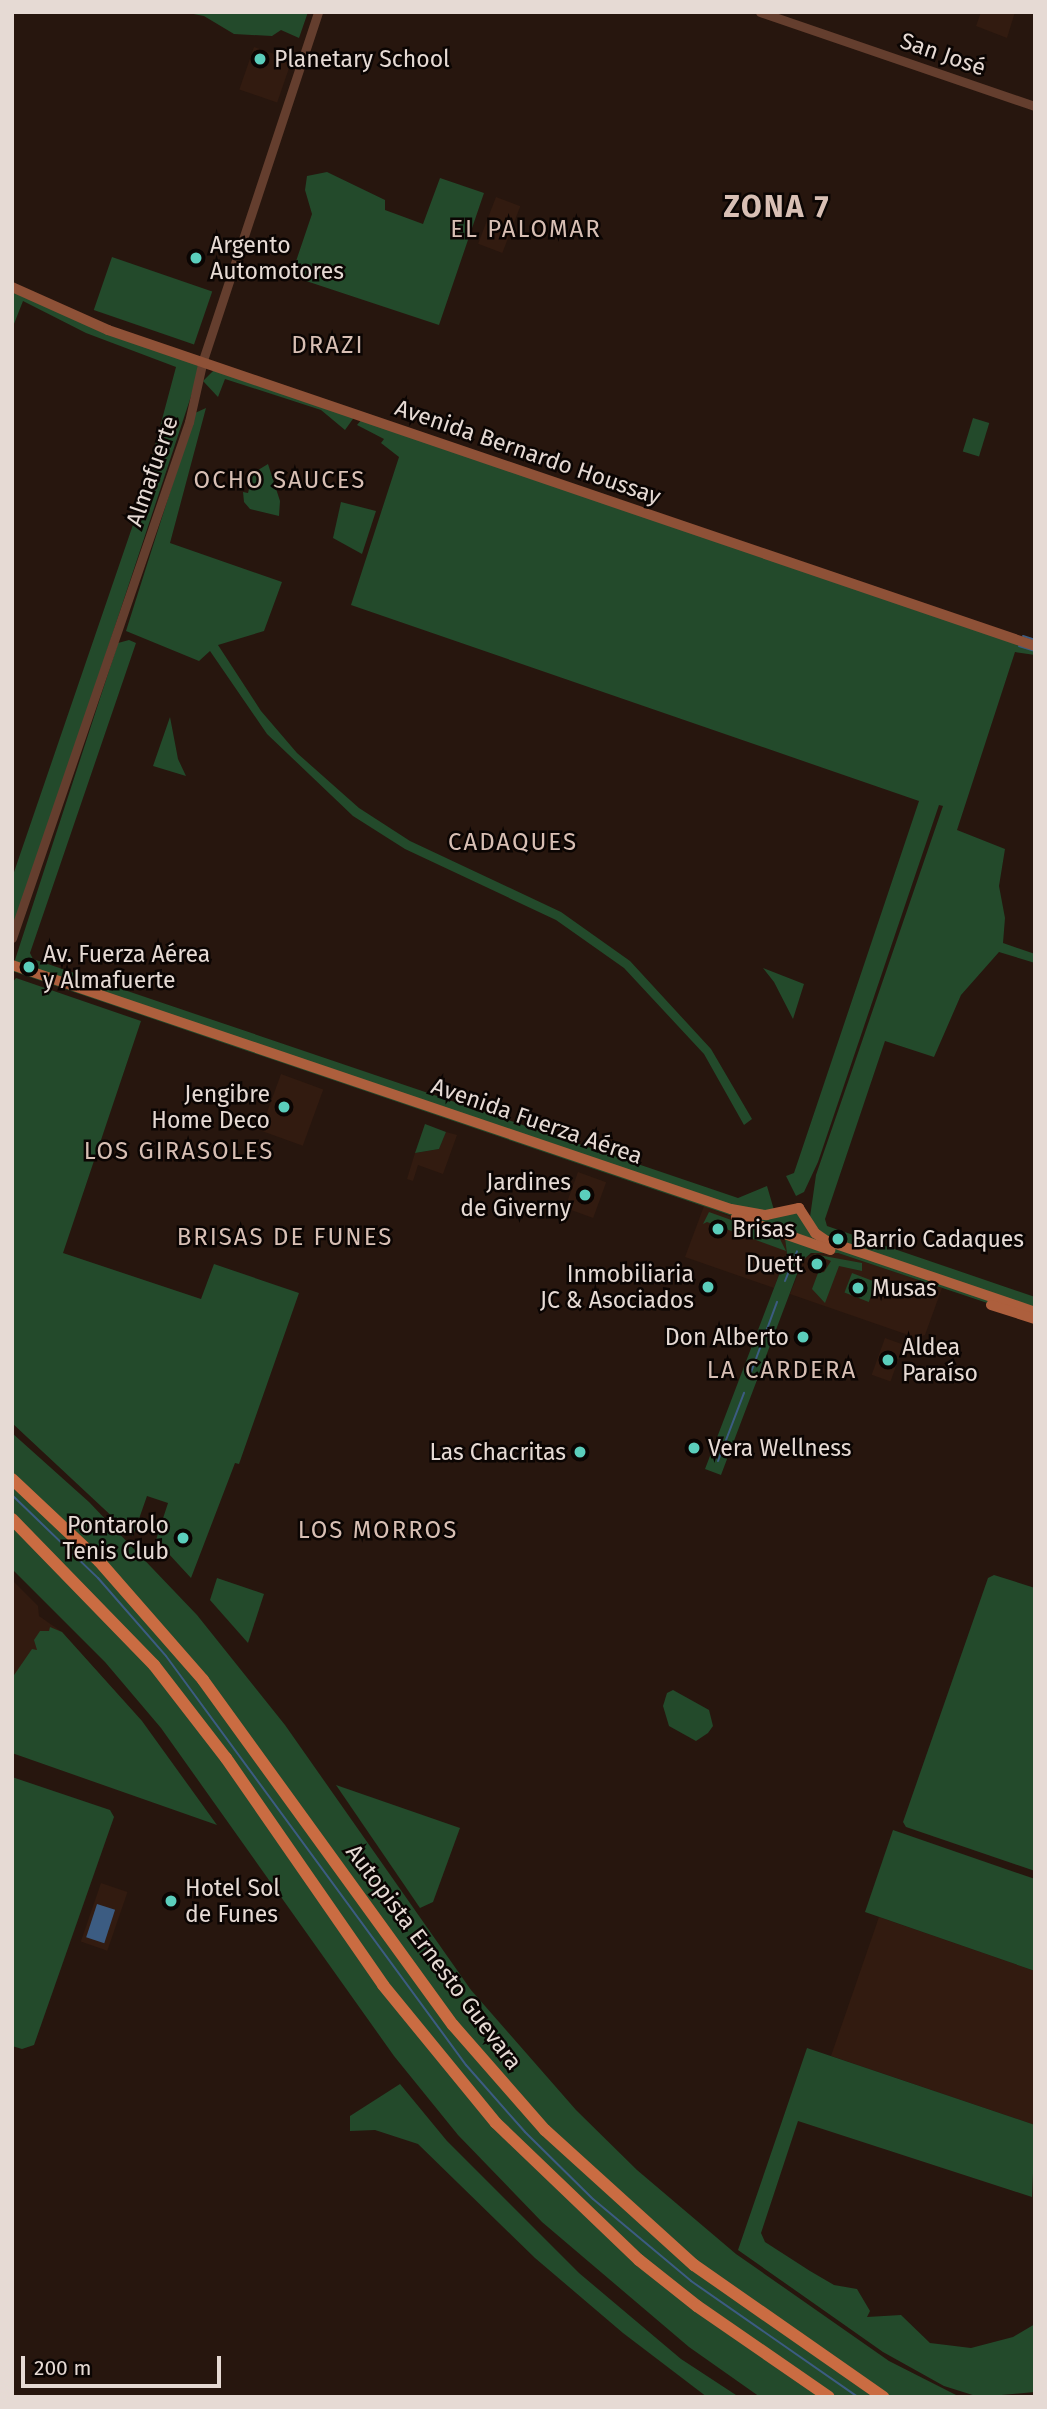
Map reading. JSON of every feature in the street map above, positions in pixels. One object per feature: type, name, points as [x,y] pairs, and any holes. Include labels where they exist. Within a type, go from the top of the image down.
[{"type":"highway","name":"Autopista Ernesto Guevara","points":[[12,1479],[99,1561],[203,1680],[453,2025],[545,2130],[694,2265],[884,2397]]},
{"type":"highway","points":[[12,1519],[104,1609],[154,1665],[226,1758],[383,1985],[496,2123],[639,2260],[697,2306],[829,2397]]},
{"type":"main road","name":"Avenida Bernardo Houssay","points":[[12,287],[76,318],[1035,646]]},
{"type":"main road","name":"Avenida Fuerza Aérea","points":[[12,965],[730,1209],[754,1215],[783,1214],[799,1208],[827,1241],[1035,1312]]},
{"type":"main road","name":"Avenida Fuerza Aérea","points":[[12,971],[1035,1320]]},
{"type":"main road","points":[[783,1214],[781,1223],[791,1235],[804,1233],[810,1221]]},
{"type":"street","name":"Almafuerte","points":[[12,938],[189,422],[203,360],[318,12]]},
{"type":"street","name":"San José","points":[[760,12],[1035,106]]},
{"type":"shaded area","points":[[981,12],[1015,12],[1007,38],[976,26]]},
{"type":"shaded area","name":"Planetary School","points":[[254,47],[292,60],[277,103],[239,90]]},
{"type":"shaded area","points":[[496,197],[520,206],[502,253],[478,244]]},
{"type":"shaded area","points":[[281,1074],[323,1089],[303,1146],[260,1130]]},
{"type":"shaded area","points":[[446,1132],[457,1135],[443,1174],[418,1165],[413,1181],[407,1179],[415,1153],[439,1149]]},
{"type":"shaded area","name":"Jardines de Giverny","points":[[578,1172],[606,1182],[593,1218],[565,1208]]},
{"type":"shaded area","points":[[704,1206],[785,1238],[787,1254],[774,1288],[685,1257]]},
{"type":"shaded area","points":[[817,1252],[838,1253],[942,1288],[925,1335],[917,1338],[790,1294],[804,1258]]},
{"type":"shaded area","name":"Aldea Paraíso","points":[[885,1338],[904,1345],[890,1381],[872,1375]]},
{"type":"shaded area","points":[[12,1580],[38,1606],[39,1616],[62,1632],[142,1721],[12,1678]]},
{"type":"shaded area","points":[[101,1883],[127,1892],[107,1951],[81,1942]]},
{"type":"shaded area","points":[[879,1917],[1035,1971],[1035,2125],[831,2056]]},
{"type":"green space","points":[[183,12],[308,12],[299,38],[281,30],[272,36],[234,34],[204,16]]},
{"type":"green space","points":[[327,172],[385,200],[385,210],[423,224],[440,178],[484,193],[439,325],[291,276],[312,214],[305,190],[307,176]]},
{"type":"green space","points":[[112,257],[212,292],[194,344],[94,310]]},
{"type":"green space","points":[[12,287],[52,307],[203,360],[12,938],[12,878],[137,513],[176,367],[86,333],[23,301],[12,329]]},
{"type":"green space","points":[[215,369],[355,416],[345,430],[321,410],[225,379],[218,397],[203,381]]},
{"type":"green space","points":[[206,408],[170,543],[282,582],[264,631],[218,645],[261,711],[297,753],[359,808],[410,841],[561,912],[630,961],[711,1049],[752,1119],[744,1125],[704,1054],[624,968],[556,920],[405,849],[353,816],[267,734],[210,651],[199,661],[126,631],[195,413]]},
{"type":"green space","points":[[973,418],[989,423],[979,456],[963,451]]},
{"type":"green space","points":[[362,419],[1035,646],[1035,655],[1015,652],[957,830],[1005,849],[999,886],[1005,918],[1003,943],[1035,954],[1035,963],[999,952],[961,995],[934,1057],[885,1041],[825,1219],[827,1226],[1035,1297],[1035,1319],[838,1253],[811,1253],[802,1261],[721,1475],[705,1469],[787,1254],[785,1238],[750,1222],[12,971],[12,965],[743,1213],[788,1209],[810,1217],[816,1175],[943,806],[939,805],[818,1162],[804,1192],[796,1196],[786,1176],[794,1173],[919,801],[351,605],[399,457],[381,443],[384,439],[357,425]]},
{"type":"green space","points":[[268,464],[280,501],[279,516],[250,509],[244,502],[243,492],[248,493],[253,473]]},
{"type":"green space","points":[[341,502],[376,511],[362,554],[333,538]]},
{"type":"green space","points":[[129,640],[136,643],[30,953],[33,959],[738,1198],[767,1186],[774,1210],[749,1212],[14,963],[118,643]]},
{"type":"green space","points":[[170,717],[178,759],[186,776],[153,766]]},
{"type":"green space","points":[[763,968],[804,984],[793,1019],[774,982]]},
{"type":"green space","points":[[16,978],[141,1021],[63,1253],[201,1299],[214,1264],[299,1293],[239,1464],[235,1463],[191,1578],[156,1540],[168,1503],[147,1496],[133,1536],[12,1423],[12,983]]},
{"type":"green space","points":[[425,1124],[446,1132],[439,1149],[415,1153]]},
{"type":"green space","points":[[709,1212],[779,1237],[786,1251],[707,1222],[703,1224]]},
{"type":"green space","points":[[813,1254],[862,1263],[862,1271],[839,1266],[825,1303],[812,1289],[818,1273],[824,1272],[831,1261]]},
{"type":"green space","name":"Musas","points":[[852,1273],[876,1282],[869,1302],[844,1293]]},
{"type":"green space","points":[[12,1433],[89,1502],[197,1615],[285,1725],[471,1990],[576,2110],[637,2170],[736,2254],[889,2361],[960,2397],[760,2397],[689,2347],[542,2222],[458,2135],[394,2056],[161,1728],[105,1662],[12,1569]]},
{"type":"green space","points":[[994,1575],[1035,1588],[1035,1871],[906,1827],[903,1822],[988,1578]]},
{"type":"green space","points":[[217,1578],[264,1594],[248,1643],[210,1600]]},
{"type":"green space","points":[[50,1627],[62,1632],[142,1721],[217,1825],[12,1753],[12,1678],[32,1649],[37,1650],[34,1640],[40,1631],[49,1631]]},
{"type":"green space","points":[[673,1690],[709,1710],[713,1726],[696,1741],[669,1726],[663,1706],[667,1693]]},
{"type":"green space","points":[[12,1777],[110,1810],[114,1817],[34,2045],[22,2049],[12,2046]]},
{"type":"green space","points":[[336,1785],[460,1828],[433,1902],[420,1908]]},
{"type":"green space","points":[[893,1830],[1035,1879],[1035,1971],[865,1912]]},
{"type":"green space","points":[[807,2048],[1035,2125],[1032,2197],[798,2121],[761,2233],[765,2242],[834,2285],[857,2289],[870,2311],[867,2317],[901,2315],[930,2343],[971,2348],[1013,2337],[1035,2324],[1035,2392],[979,2397],[944,2386],[883,2352],[738,2250]]},
{"type":"green space","points":[[400,2084],[447,2141],[579,2273],[681,2359],[739,2397],[707,2397],[623,2333],[535,2258],[418,2144],[375,2130],[350,2131],[350,2116]]},
{"type":"water","points":[[97,1904],[115,1910],[104,1943],[86,1937]]},
{"type":"waterway","points":[[1023,636],[1035,640]]},
{"type":"waterway","points":[[1019,646],[1035,651]]},
{"type":"waterway","points":[[785,1281],[797,1251]]},
{"type":"waterway","points":[[750,1375],[777,1302]]},
{"type":"waterway","points":[[718,1461],[744,1393]]},
{"type":"waterway","points":[[12,1495],[98,1578],[166,1656],[466,2065],[525,2132],[593,2199],[691,2281],[858,2397]]},
{"type":"place","name":"Planetary School","points":[[260,59]]},
{"type":"place","name":"Argento Automotores","points":[[196,258]]},
{"type":"place","name":"Av. Fuerza Aérea y Almafuerte","points":[[29,967]]},
{"type":"place","name":"Jengibre Home Deco","points":[[284,1107]]},
{"type":"place","name":"Jardines de Giverny","points":[[585,1195]]},
{"type":"place","name":"Brisas","points":[[718,1229]]},
{"type":"place","name":"Barrio Cadaques","points":[[838,1239]]},
{"type":"place","name":"Duett","points":[[817,1264]]},
{"type":"place","name":"Inmobiliaria JC & Asociados","points":[[708,1287]]},
{"type":"place","name":"Musas","points":[[858,1288]]},
{"type":"place","name":"Don Alberto","points":[[803,1337]]},
{"type":"place","name":"Aldea Paraíso","points":[[888,1360]]},
{"type":"place","name":"Vera Wellness","points":[[694,1448]]},
{"type":"place","name":"Las Chacritas","points":[[580,1452]]},
{"type":"place","name":"Pontarolo Tenis Club","points":[[183,1538]]},
{"type":"place","name":"Hotel Sol de Funes","points":[[171,1901]]},
{"type":"district","name":"ZONA 7","points":[[777,207]]},
{"type":"district","name":"EL PALOMAR","points":[[526,230]]},
{"type":"district","name":"DRAZI","points":[[328,346]]},
{"type":"district","name":"OCHO SAUCES","points":[[280,481]]},
{"type":"district","name":"CADAQUES","points":[[513,843]]},
{"type":"district","name":"LOS GIRASOLES","points":[[179,1152]]},
{"type":"district","name":"BRISAS DE FUNES","points":[[285,1238]]},
{"type":"district","name":"LA CARDERA","points":[[782,1371]]},
{"type":"district","name":"LOS MORROS","points":[[378,1531]]}]
